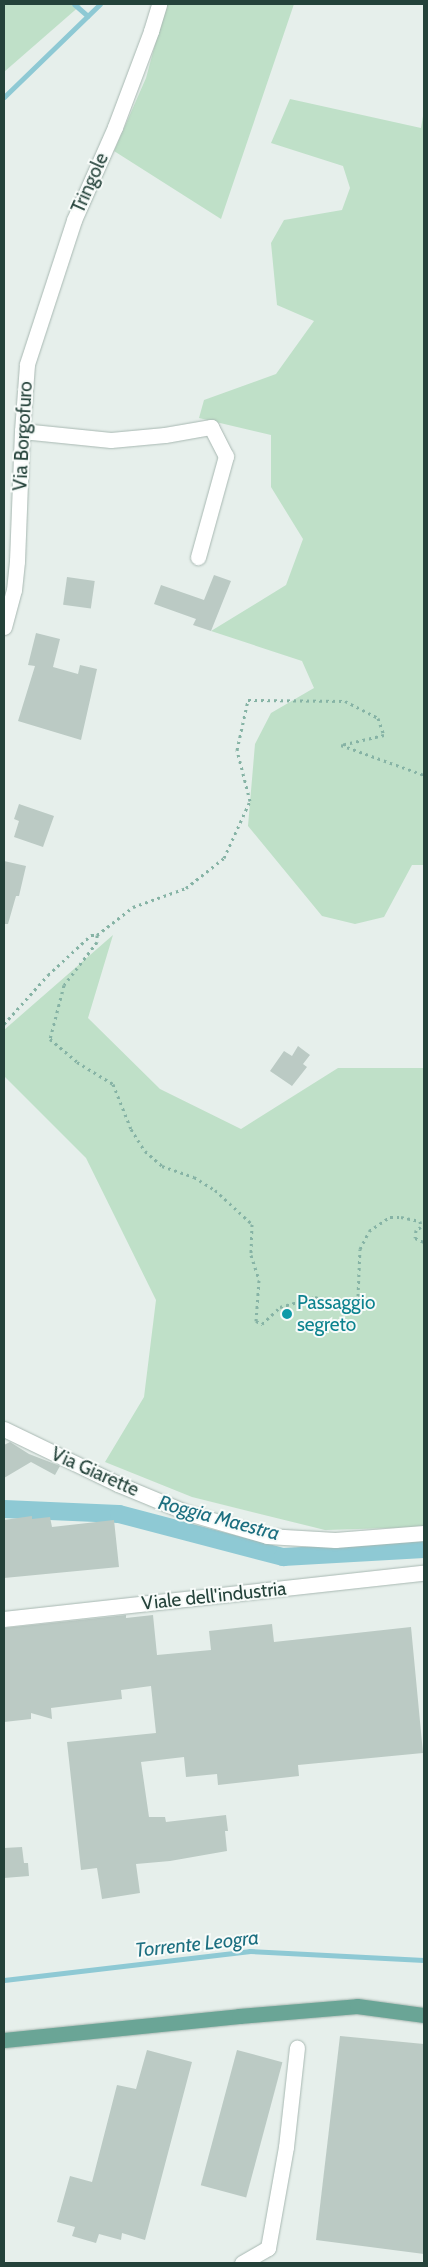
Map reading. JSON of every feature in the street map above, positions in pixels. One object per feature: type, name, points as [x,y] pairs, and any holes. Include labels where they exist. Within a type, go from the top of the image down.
[{"type":"main road","points":[[4,2040],[358,2006],[424,2015]]},
{"type":"street","name":"Tringole","points":[[27,364],[74,220],[115,127],[159,4]]},
{"type":"street","name":"Via Borgofuro","points":[[4,627],[14,590],[17,561],[22,431],[27,364]]},
{"type":"street","points":[[22,431],[111,440],[165,435],[211,427],[226,456],[198,557]]},
{"type":"street","name":"Via Giarette","points":[[4,1429],[118,1484],[188,1513],[267,1536],[335,1540],[424,1534]]},
{"type":"street","name":"Viale dell'industria","points":[[4,1619],[424,1572]]},
{"type":"street","points":[[242,2263],[268,2248],[286,2147],[297,2048]]},
{"type":"path","points":[[4,1024],[48,975],[91,935],[97,935],[133,907],[186,888],[224,858],[250,801],[236,750],[248,700],[345,701],[378,718],[384,736],[341,745],[424,775]]},
{"type":"path","points":[[97,935],[97,942],[64,985],[50,1039],[78,1062],[113,1084],[131,1129],[145,1151],[162,1166],[194,1177],[215,1190],[252,1224],[251,1255],[259,1280],[256,1321],[262,1324],[280,1307],[315,1297],[344,1308],[358,1296],[360,1249],[369,1231],[390,1217],[401,1216],[420,1221],[421,1228],[416,1230],[415,1238],[424,1242]]},
{"type":"green space","points":[[4,4],[82,4],[4,72]]},
{"type":"green space","points":[[166,4],[294,4],[221,219],[114,151],[146,78]]},
{"type":"green space","points":[[290,99],[421,128],[424,110],[424,865],[412,865],[384,917],[355,924],[322,916],[248,826],[255,744],[271,713],[314,688],[302,661],[211,631],[286,585],[303,539],[271,487],[271,435],[199,418],[204,400],[276,374],[314,321],[277,305],[271,243],[284,220],[342,210],[350,188],[343,166],[271,143]]},
{"type":"green space","points":[[113,935],[88,1018],[160,1089],[241,1129],[338,1068],[424,1068],[424,1527],[325,1530],[192,1497],[105,1462],[144,1397],[156,1300],[86,1158],[4,1076],[4,1030]]},
{"type":"building","points":[[214,575],[231,581],[211,631],[193,625],[196,619],[154,604],[161,585],[204,600]]},
{"type":"building","points":[[67,577],[95,581],[91,609],[63,605]]},
{"type":"building","points":[[36,633],[60,639],[53,667],[78,674],[80,665],[97,669],[81,740],[18,721],[35,666],[28,665]]},
{"type":"building","points":[[19,804],[54,816],[43,847],[14,837],[19,821],[14,819]]},
{"type":"building","points":[[4,861],[26,866],[19,896],[16,896],[8,924],[4,924]]},
{"type":"building","points":[[298,1046],[310,1055],[303,1064],[307,1067],[292,1086],[270,1071],[284,1051],[292,1056]]},
{"type":"building","points":[[10,1442],[29,1454],[60,1466],[55,1475],[31,1462],[4,1478],[4,1445]]},
{"type":"building","points":[[32,1516],[32,1519],[50,1517],[52,1527],[114,1520],[119,1567],[4,1578],[4,1520]]},
{"type":"building","points":[[126,1615],[126,1618],[153,1615],[157,1655],[211,1650],[209,1631],[272,1624],[274,1642],[411,1627],[423,1753],[298,1765],[299,1776],[218,1785],[217,1774],[186,1777],[184,1757],[141,1762],[149,1817],[165,1817],[166,1822],[226,1815],[228,1831],[225,1831],[227,1851],[170,1861],[136,1864],[140,1893],[102,1899],[97,1868],[81,1870],[67,1742],[156,1733],[151,1686],[121,1690],[122,1699],[51,1708],[52,1719],[31,1713],[31,1719],[4,1722],[4,1628]]},
{"type":"building","points":[[22,1847],[24,1863],[28,1863],[29,1876],[4,1878],[4,1848]]},
{"type":"building","points":[[340,2036],[424,2044],[424,2254],[316,2240]]},
{"type":"building","points":[[147,2050],[192,2062],[145,2240],[122,2233],[121,2240],[99,2234],[96,2243],[72,2236],[75,2227],[57,2222],[70,2176],[92,2182],[117,2085],[136,2089]]},
{"type":"building","points":[[237,2050],[282,2062],[246,2197],[201,2185]]},
{"type":"waterway","points":[[74,4],[88,16]]},
{"type":"waterway","points":[[4,97],[100,4]]},
{"type":"waterway","name":"Roggia Maestra","points":[[4,1509],[119,1514],[283,1557],[424,1549]]},
{"type":"waterway","name":"Torrente Leogra","points":[[4,1980],[250,1951],[424,1960]]},
{"type":"place","name":"Passaggio segreto","points":[[287,1314]]}]
